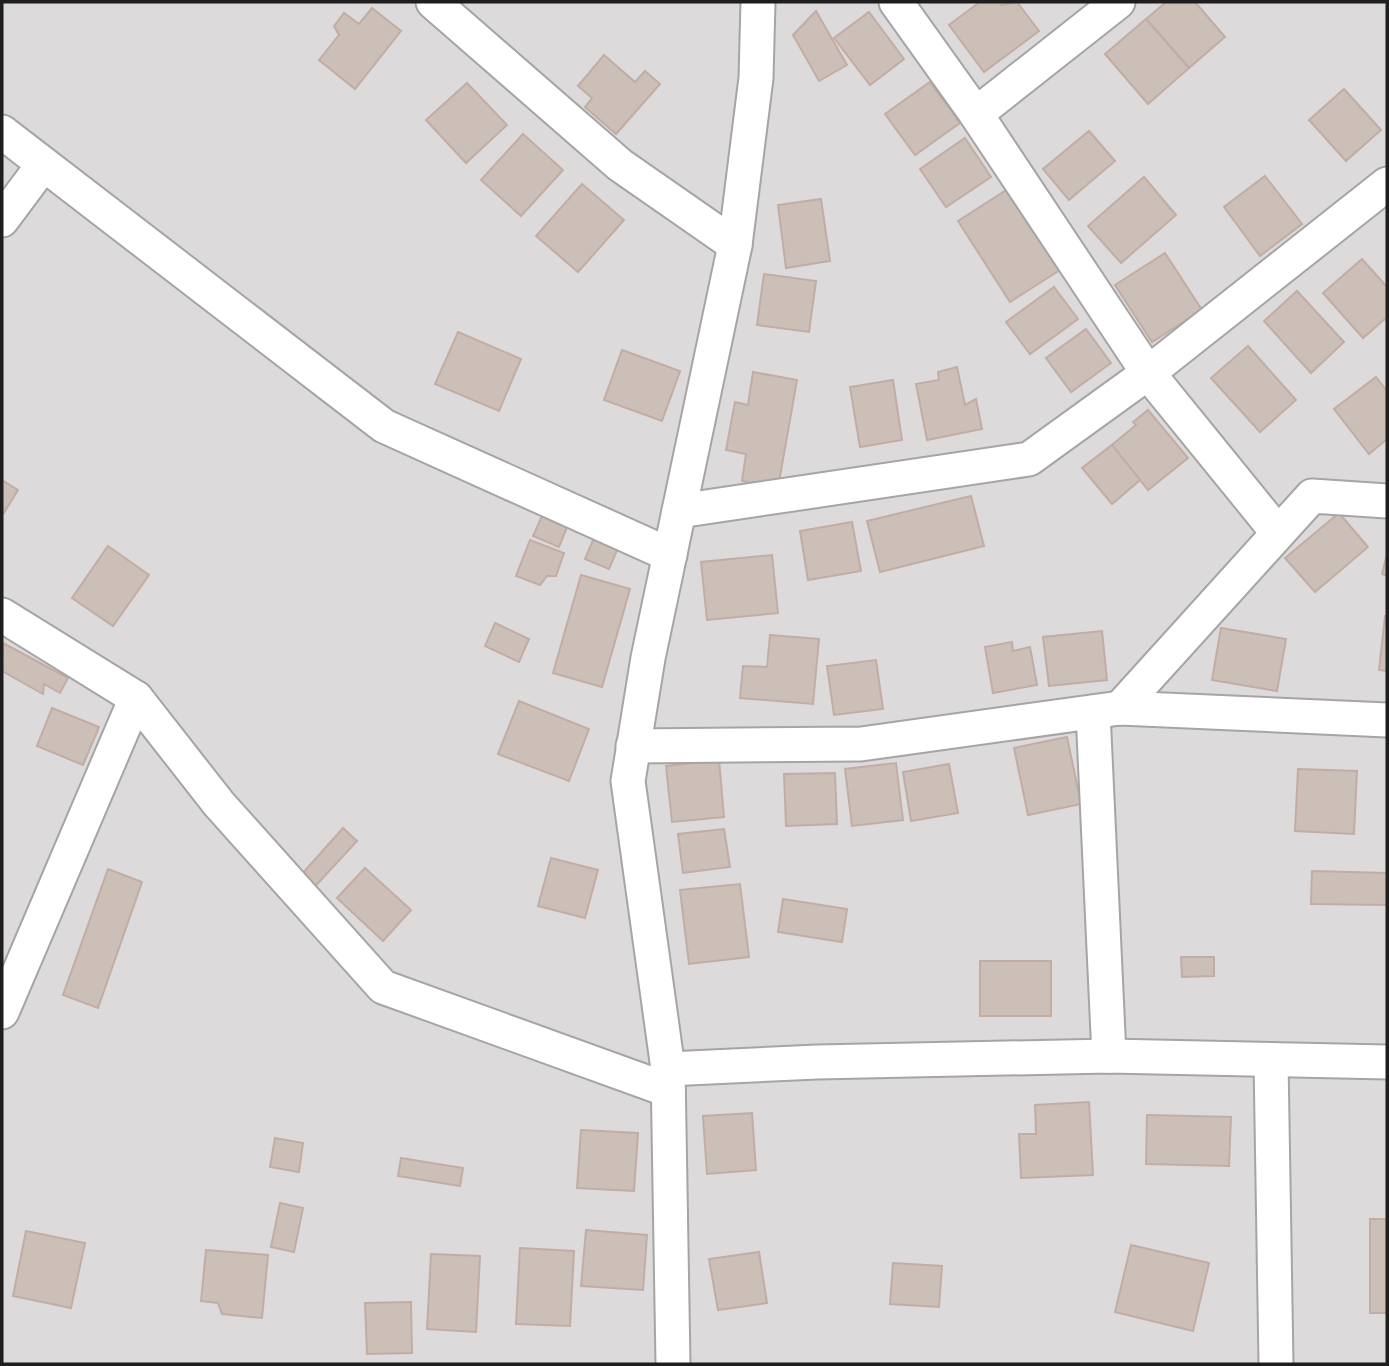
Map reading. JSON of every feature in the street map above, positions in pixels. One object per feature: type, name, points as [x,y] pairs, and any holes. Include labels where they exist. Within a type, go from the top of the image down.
[{"type":"street","points":[[433,2],[620,165],[735,245]]},
{"type":"street","points":[[673,1364],[668,1079],[628,781],[670,555],[735,245],[756,78],[758,2]]},
{"type":"street","points":[[896,2],[976,114],[1148,373],[1278,533]]},
{"type":"street","points":[[976,114],[1118,2]]},
{"type":"street","points":[[2,132],[384,426],[670,555]]},
{"type":"street","points":[[2,220],[43,165]]},
{"type":"street","points":[[679,511],[1029,459],[1148,373],[1387,184]]},
{"type":"street","points":[[1109,1056],[1106,710],[1311,496],[1387,501]]},
{"type":"street","points":[[2,615],[136,698],[219,804],[383,987],[668,1079],[817,1062],[1109,1056],[1387,1062]]},
{"type":"street","points":[[2,1012],[136,698]]},
{"type":"street","points":[[633,746],[862,744],[1106,710],[1387,720]]},
{"type":"street","points":[[1271,1060],[1276,1364]]},
{"type":"shaded area","points":[[2,2],[1387,2],[1387,1364],[2,1364]]},
{"type":"building","points":[[980,2],[999,2],[1001,5],[1017,2],[1039,31],[984,72],[949,25]]},
{"type":"building","points":[[1166,2],[1195,2],[1225,37],[1189,68],[1146,19]]},
{"type":"building","points":[[372,8],[401,31],[355,89],[319,60],[339,35],[334,26],[344,13],[359,24]]},
{"type":"building","points":[[816,11],[847,65],[819,81],[793,35]]},
{"type":"building","points":[[869,12],[904,59],[870,85],[834,38]]},
{"type":"building","points":[[1146,19],[1189,68],[1148,104],[1105,54]]},
{"type":"building","points":[[604,55],[635,82],[645,71],[660,84],[616,134],[585,107],[592,98],[578,86]]},
{"type":"building","points":[[930,82],[960,123],[915,155],[885,114]]},
{"type":"building","points":[[467,83],[507,125],[466,163],[426,120]]},
{"type":"building","points":[[1344,89],[1381,130],[1346,161],[1309,120]]},
{"type":"building","points":[[1089,131],[1115,161],[1069,200],[1043,169]]},
{"type":"building","points":[[523,134],[563,170],[521,216],[481,180]]},
{"type":"building","points":[[965,138],[991,177],[946,207],[920,169]]},
{"type":"building","points":[[1265,176],[1302,224],[1260,256],[1224,207]]},
{"type":"building","points":[[1144,177],[1176,215],[1121,263],[1088,226]]},
{"type":"building","points":[[582,184],[624,220],[578,272],[536,236]]},
{"type":"building","points":[[1008,189],[1060,270],[1010,302],[958,221]]},
{"type":"building","points":[[821,199],[830,261],[786,268],[778,205]]},
{"type":"building","points":[[1165,253],[1202,310],[1152,342],[1115,285]]},
{"type":"building","points":[[1362,259],[1387,287],[1387,317],[1363,338],[1323,293]]},
{"type":"building","points":[[764,274],[816,281],[809,332],[757,325]]},
{"type":"building","points":[[1054,287],[1078,319],[1030,354],[1006,322]]},
{"type":"building","points":[[1297,291],[1344,342],[1311,373],[1264,321]]},
{"type":"building","points":[[1086,329],[1111,363],[1071,392],[1046,358]]},
{"type":"building","points":[[458,332],[521,359],[499,411],[435,384]]},
{"type":"building","points":[[1248,346],[1296,400],[1260,432],[1211,378]]},
{"type":"building","points":[[622,350],[680,371],[662,421],[604,400]]},
{"type":"building","points":[[957,367],[965,405],[976,399],[982,429],[927,440],[916,384],[939,380],[938,372]]},
{"type":"building","points":[[753,372],[797,380],[778,488],[742,481],[746,454],[726,450],[735,402],[748,405]]},
{"type":"building","points":[[1376,377],[1387,391],[1387,439],[1369,454],[1334,409]]},
{"type":"building","points":[[893,380],[902,440],[860,447],[850,387]]},
{"type":"building","points":[[1148,410],[1188,458],[1148,490],[1112,445],[1136,425],[1133,422]]},
{"type":"building","points":[[1112,445],[1140,480],[1112,504],[1082,468]]},
{"type":"building","points":[[2,480],[18,490],[2,516]]},
{"type":"building","points":[[971,496],[984,546],[880,572],[867,521]]},
{"type":"building","points":[[1339,513],[1368,547],[1315,592],[1285,558]]},
{"type":"building","points":[[542,516],[567,527],[559,547],[533,536]]},
{"type":"building","points":[[852,522],[861,571],[808,580],[800,531]]},
{"type":"building","points":[[594,538],[618,548],[609,569],[585,559]]},
{"type":"building","points":[[530,540],[564,553],[556,576],[547,576],[540,585],[516,576]]},
{"type":"building","points":[[108,546],[149,575],[113,626],[72,598]]},
{"type":"building","points":[[1387,554],[1387,576],[1382,574]]},
{"type":"building","points":[[772,555],[778,613],[707,620],[701,562]]},
{"type":"building","points":[[581,575],[630,589],[602,687],[553,673]]},
{"type":"building","points":[[1387,616],[1387,671],[1379,670]]},
{"type":"building","points":[[495,623],[529,639],[519,662],[485,646]]},
{"type":"building","points":[[1221,628],[1286,639],[1277,691],[1212,680]]},
{"type":"building","points":[[1102,631],[1107,680],[1049,686],[1043,637]]},
{"type":"building","points":[[770,635],[819,639],[813,704],[740,698],[743,666],[767,667]]},
{"type":"building","points":[[1012,642],[1013,651],[1030,647],[1037,685],[993,693],[985,647]]},
{"type":"building","points":[[3,643],[68,678],[60,693],[44,684],[43,694],[2,671]]},
{"type":"building","points":[[876,660],[883,709],[834,715],[827,666]]},
{"type":"building","points":[[519,701],[589,729],[569,781],[498,754]]},
{"type":"building","points":[[52,708],[99,727],[83,765],[37,746]]},
{"type":"building","points":[[1067,737],[1081,804],[1028,815],[1014,748]]},
{"type":"building","points":[[719,760],[724,817],[672,822],[666,766]]},
{"type":"building","points":[[896,763],[903,820],[852,826],[845,769]]},
{"type":"building","points":[[949,764],[958,813],[911,821],[903,772]]},
{"type":"building","points":[[1298,769],[1357,771],[1354,834],[1295,831]]},
{"type":"building","points":[[835,773],[837,824],[786,826],[784,774]]},
{"type":"building","points":[[343,828],[357,841],[307,895],[294,883]]},
{"type":"building","points":[[724,829],[730,867],[683,873],[678,834]]},
{"type":"building","points":[[551,858],[598,870],[585,918],[538,906]]},
{"type":"building","points":[[365,868],[411,910],[383,941],[337,898]]},
{"type":"building","points":[[108,869],[142,882],[98,1008],[63,995]]},
{"type":"building","points":[[1312,871],[1387,873],[1387,905],[1311,904]]},
{"type":"building","points":[[740,884],[749,957],[689,964],[680,890]]},
{"type":"building","points":[[783,899],[847,909],[842,942],[778,932]]},
{"type":"building","points":[[1181,957],[1214,957],[1214,976],[1182,977]]},
{"type":"building","points":[[980,961],[1051,961],[1051,1016],[980,1016]]},
{"type":"building","points":[[1089,1102],[1093,1175],[1021,1178],[1019,1134],[1036,1134],[1035,1105]]},
{"type":"building","points":[[752,1113],[756,1170],[707,1174],[703,1116]]},
{"type":"building","points":[[1147,1115],[1231,1117],[1229,1166],[1146,1164]]},
{"type":"building","points":[[581,1130],[638,1133],[634,1191],[577,1188]]},
{"type":"building","points":[[275,1138],[303,1143],[299,1172],[270,1167]]},
{"type":"building","points":[[401,1158],[463,1168],[460,1186],[398,1176]]},
{"type":"building","points":[[280,1203],[303,1208],[294,1252],[271,1247]]},
{"type":"building","points":[[1370,1219],[1387,1219],[1387,1313],[1370,1313]]},
{"type":"building","points":[[586,1230],[647,1235],[643,1290],[581,1286]]},
{"type":"building","points":[[26,1231],[85,1243],[71,1308],[13,1296]]},
{"type":"building","points":[[1131,1245],[1209,1263],[1193,1331],[1115,1312]]},
{"type":"building","points":[[520,1248],[574,1251],[570,1326],[516,1324]]},
{"type":"building","points":[[206,1250],[268,1255],[262,1318],[222,1314],[218,1303],[201,1301]]},
{"type":"building","points":[[759,1252],[767,1303],[718,1310],[709,1259]]},
{"type":"building","points":[[431,1254],[480,1256],[476,1332],[427,1329]]},
{"type":"building","points":[[893,1263],[942,1266],[939,1307],[890,1304]]},
{"type":"building","points":[[411,1302],[412,1353],[367,1354],[365,1303]]}]
